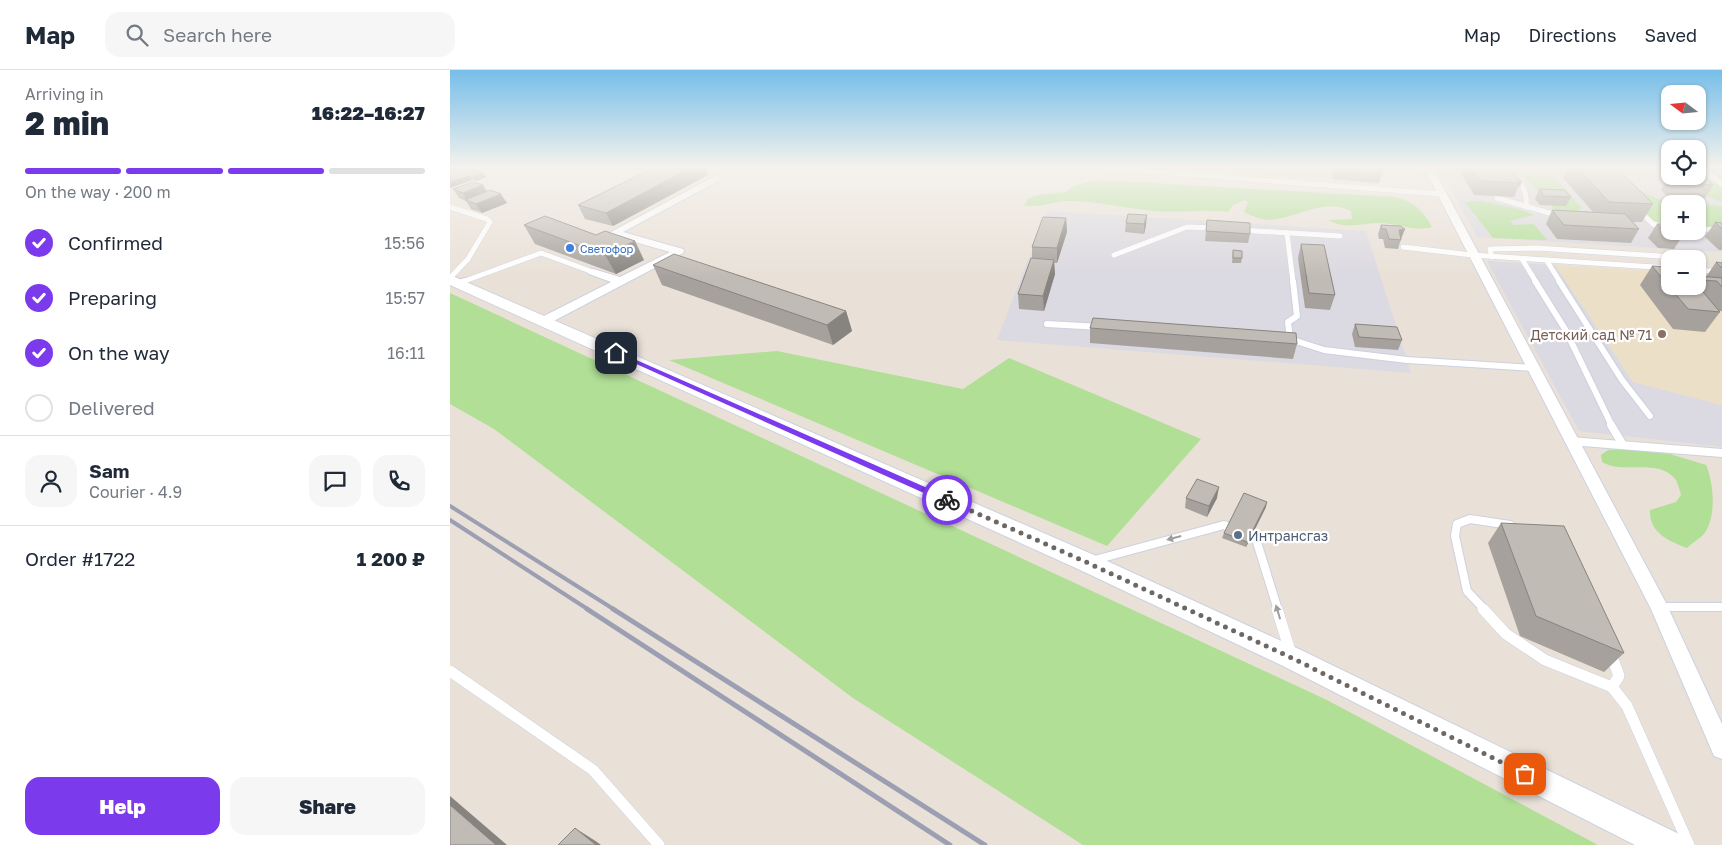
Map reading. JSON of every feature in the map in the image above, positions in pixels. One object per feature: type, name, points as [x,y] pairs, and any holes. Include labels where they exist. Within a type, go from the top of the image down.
[{"type":"main road","points":[[453,280],[1086,562],[1292,658],[1668,845]]},
{"type":"street","points":[[544,321],[679,251],[614,233],[668,204]]},
{"type":"street","points":[[1447,204],[1659,608],[1722,748]]},
{"type":"street","points":[[593,272],[620,282]]},
{"type":"lane","points":[[1517,204],[1567,217]]},
{"type":"lane","points":[[1634,206],[1653,224],[1661,226]]},
{"type":"lane","points":[[450,207],[487,219],[490,222],[453,280]]},
{"type":"lane","points":[[1114,255],[1187,227],[1223,229]]},
{"type":"lane","points":[[1232,229],[1340,236]]},
{"type":"lane","points":[[1706,229],[1722,230]]},
{"type":"lane","points":[[1287,233],[1297,316],[1288,322],[1290,339]]},
{"type":"lane","points":[[1404,247],[1492,257],[1661,267]]},
{"type":"lane","points":[[1492,257],[1490,249],[1538,248],[1661,256]]},
{"type":"lane","points":[[453,280],[541,253],[593,272]]},
{"type":"lane","points":[[1522,259],[1565,329],[1606,415],[1623,445]]},
{"type":"lane","points":[[1547,261],[1622,380],[1650,416]]},
{"type":"lane","points":[[1706,271],[1722,272]]},
{"type":"lane","points":[[1047,324],[1106,328]]},
{"type":"lane","points":[[1280,339],[1290,339],[1324,350],[1407,360],[1533,368]]},
{"type":"lane","points":[[1570,441],[1722,453]]},
{"type":"lane","points":[[1517,527],[1470,519],[1457,524],[1455,536],[1467,592],[1506,634],[1545,660],[1612,687],[1627,706],[1688,845]]},
{"type":"lane","points":[[1086,562],[1224,525],[1256,539],[1292,658]]},
{"type":"lane","points":[[1659,608],[1722,607]]},
{"type":"lane","points":[[1606,641],[1619,676],[1612,687]]},
{"type":"lane","points":[[450,670],[593,770],[658,845]]},
{"type":"shaded area","points":[[1459,204],[1661,204],[1661,240],[1706,240],[1706,204],[1722,204],[1722,252],[1477,237]]},
{"type":"shaded area","points":[[1047,211],[1366,231],[1411,373],[997,340]]},
{"type":"shaded area","points":[[1487,261],[1555,265],[1633,382],[1722,405],[1722,447],[1579,431]]},
{"type":"shaded area","name":"Детский сад № 71","points":[[1555,265],[1661,271],[1661,295],[1706,295],[1706,275],[1722,276],[1722,405],[1633,382]]},
{"type":"green space","points":[[1025,204],[1045,204],[1035,206]]},
{"type":"green space","points":[[1103,204],[1235,204],[1228,212],[1174,212]]},
{"type":"green space","points":[[1247,204],[1413,204],[1425,216],[1432,227],[1412,228],[1386,223],[1341,225],[1329,220],[1352,219],[1351,211],[1341,207],[1330,206],[1270,220],[1257,218],[1244,212]]},
{"type":"green space","points":[[1467,204],[1496,204],[1519,209],[1534,215],[1510,221],[1514,225],[1534,224],[1547,240],[1493,238]]},
{"type":"green space","points":[[1550,204],[1579,204],[1582,208],[1575,213],[1555,210]]},
{"type":"green space","points":[[1635,204],[1661,204],[1661,228],[1658,228]]},
{"type":"green space","points":[[1706,205],[1722,206],[1722,230],[1706,231]]},
{"type":"green space","points":[[450,293],[1327,700],[1598,845],[1083,845],[853,698],[494,429],[450,404]]},
{"type":"green space","points":[[777,351],[963,389],[1009,358],[1201,439],[1107,546],[669,360]]},
{"type":"green space","points":[[1622,449],[1670,454],[1706,465],[1711,481],[1713,501],[1710,520],[1703,535],[1687,548],[1661,535],[1653,525],[1651,518],[1650,510],[1676,502],[1681,495],[1676,480],[1669,473],[1660,469],[1611,466],[1602,462],[1601,455],[1608,450]]},
{"type":"building","points":[[580,204],[622,204],[606,213],[578,205]]},
{"type":"building","points":[[1552,210],[1625,214],[1639,229],[1564,225]]},
{"type":"building","points":[[1128,214],[1147,215],[1144,224],[1126,223]]},
{"type":"building","points":[[545,216],[596,235],[605,231],[635,241],[605,255],[524,225]]},
{"type":"building","points":[[1043,217],[1066,218],[1057,248],[1032,247]]},
{"type":"building","points":[[1207,220],[1250,223],[1250,234],[1206,231]]},
{"type":"building","points":[[1715,222],[1722,223],[1722,229]]},
{"type":"building","points":[[1381,225],[1400,226],[1405,229],[1399,230],[1401,240],[1389,239],[1386,229],[1382,229]]},
{"type":"building","points":[[1301,244],[1324,245],[1335,295],[1309,293]]},
{"type":"building","points":[[1233,250],[1242,251],[1242,258],[1233,258]]},
{"type":"building","points":[[674,254],[846,311],[827,325],[653,265]]},
{"type":"building","points":[[1031,258],[1054,260],[1043,296],[1018,294]]},
{"type":"building","points":[[1652,266],[1661,266],[1661,277]]},
{"type":"building","points":[[1706,277],[1722,278],[1722,287],[1717,281],[1706,280]]},
{"type":"building","points":[[1676,295],[1706,295],[1720,312],[1688,309]]},
{"type":"building","points":[[1093,318],[1296,333],[1297,344],[1090,328]]},
{"type":"building","points":[[1355,324],[1397,327],[1402,340],[1359,337]]},
{"type":"building","points":[[1197,479],[1219,487],[1209,506],[1186,498]]},
{"type":"building","points":[[1244,493],[1267,502],[1247,542],[1224,533]]},
{"type":"building","points":[[1501,523],[1564,526],[1624,653],[1536,616]]},
{"type":"building","points":[[450,805],[496,845],[450,845]]},
{"type":"building","points":[[575,828],[596,845],[558,845]]},
{"type":"railway","points":[[450,506],[615,610]]},
{"type":"railway","points":[[450,520],[589,610]]},
{"type":"railway","points":[[587,609],[950,845]]},
{"type":"railway","points":[[613,609],[985,845]]},
{"type":"way so far","points":[[947,500],[1086,562],[1292,658],[1525,774]]},
{"type":"place","name":"Светофор","points":[[570,248]]},
{"type":"place","name":"Детский сад № 71","points":[[1662,334]]},
{"type":"place","name":"Интрансгаз","points":[[1238,535]]},
{"type":"route","points":[[616,353],[947,500]]}]
